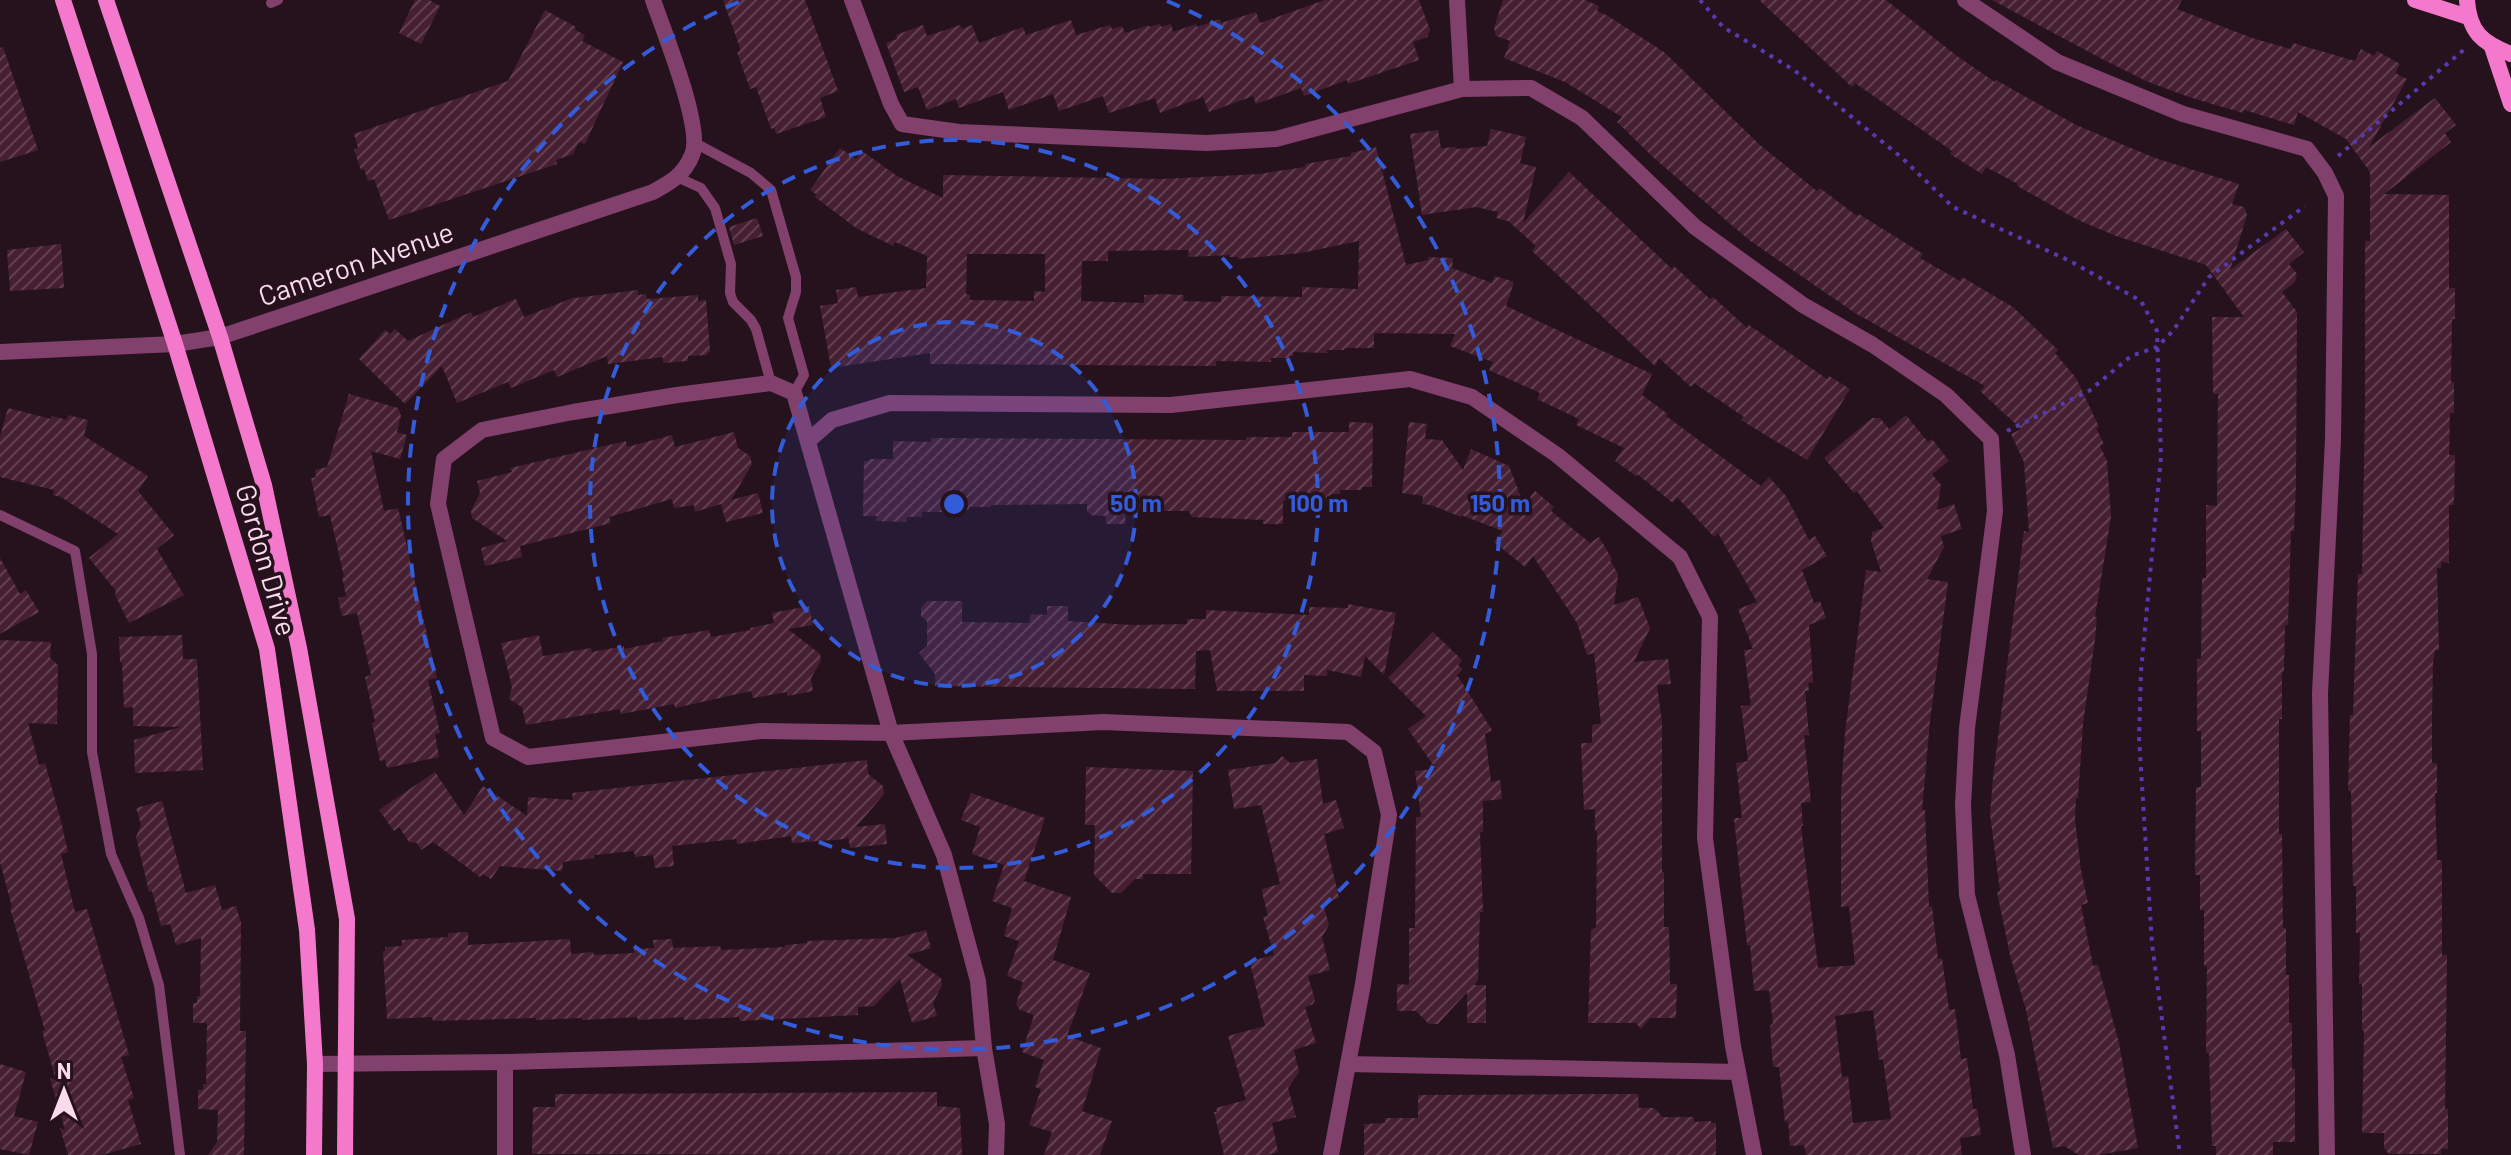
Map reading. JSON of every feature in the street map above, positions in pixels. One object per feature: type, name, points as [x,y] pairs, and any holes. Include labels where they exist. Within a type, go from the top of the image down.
[{"type":"main road","name":"Gordon Drive","points":[[63,0],[175,344],[267,649],[307,930],[315,1064],[314,1155]]},
{"type":"main road","name":"Gordon Drive","points":[[106,0],[220,337],[264,485],[299,648],[347,919],[345,1155]]},
{"type":"main road","points":[[2415,0],[2468,9],[2479,37],[2492,47],[2511,54]]},
{"type":"main road","points":[[2492,47],[2511,104]]},
{"type":"street","points":[[653,0],[691,114],[694,153],[679,178]]},
{"type":"street","points":[[852,0],[891,104],[902,124],[959,132],[1206,143],[1276,139],[1462,89],[1531,88],[1582,118],[1695,227],[1803,305],[1873,345],[1946,395],[1991,439],[1995,511],[1967,728],[1963,805],[1967,895],[2007,1055],[2023,1155]]},
{"type":"street","points":[[1457,0],[1462,89]]},
{"type":"street","points":[[1965,0],[2057,62],[2183,114],[2307,149],[2325,173],[2336,196],[2333,440],[2320,693],[2327,1155]]},
{"type":"street","name":"Cameron Avenue","points":[[0,352],[175,344],[220,337],[653,192],[679,178]]},
{"type":"street","points":[[808,441],[832,420],[890,403],[1171,405],[1410,379],[1472,397],[1557,455],[1680,557],[1710,617],[1705,838],[1738,1072],[1754,1155]]},
{"type":"street","points":[[996,1155],[997,1124],[984,1048],[978,981],[944,855],[891,733],[794,393],[771,383],[677,395],[482,430],[444,459],[438,504],[493,738],[528,757],[761,731],[891,733],[1103,722],[1348,732],[1374,752],[1389,815],[1363,984],[1331,1155]]},
{"type":"street","points":[[315,1064],[505,1062],[984,1048]]},
{"type":"street","points":[[505,1062],[505,1155]]},
{"type":"street","points":[[1348,1064],[1738,1072]]},
{"type":"lane","points":[[695,143],[751,173],[771,190],[796,277],[796,292],[788,318],[804,375],[794,393]]},
{"type":"lane","points":[[679,178],[701,188],[715,208],[731,264],[730,293],[733,302],[756,329],[771,383]]},
{"type":"lane","points":[[0,515],[75,551],[92,654],[92,752],[111,854],[139,918],[159,985],[180,1155]]},
{"type":"path","points":[[1700,0],[1723,27],[1794,70],[1901,157],[1953,207],[2070,261],[2141,301],[2157,331],[2161,457],[2141,672],[2139,737],[2152,944],[2180,1155]]},
{"type":"path","points":[[2333,160],[2468,47]]},
{"type":"path","points":[[1991,439],[2089,391],[2131,356],[2157,347],[2173,331],[2209,277],[2305,206]]},
{"type":"building","points":[[415,0],[429,0],[440,6],[421,44],[399,33]]},
{"type":"building","points":[[723,0],[805,0],[838,91],[820,98],[826,117],[776,134],[774,128],[771,129],[756,87],[750,89]]},
{"type":"building","points":[[1325,0],[1419,0],[1430,30],[1427,37],[1413,42],[1419,60],[1348,84],[1347,80],[1304,96],[1301,88],[1256,104],[1253,96],[1209,112],[1203,97],[1160,113],[1155,98],[1109,113],[1103,96],[1059,111],[1053,94],[1009,110],[1003,92],[959,108],[956,99],[927,110],[918,87],[904,92],[886,43],[897,39],[896,35],[923,25],[927,36],[960,25],[962,29],[972,25],[979,43],[1023,27],[1026,35],[1071,20],[1076,35],[1110,25],[1112,29],[1122,26],[1125,33],[1149,25],[1160,24],[1161,27],[1171,24],[1173,32],[1220,19],[1221,23],[1256,12],[1260,23]]},
{"type":"building","points":[[1503,0],[1585,0],[1599,6],[1597,11],[1664,52],[1760,145],[1817,191],[1820,188],[1857,216],[1859,214],[1923,254],[1920,258],[1960,281],[1962,277],[2013,307],[2058,350],[2055,353],[2076,378],[2104,444],[2100,446],[2107,461],[2111,516],[2095,617],[2095,640],[2076,798],[2075,820],[2088,903],[2081,905],[2093,966],[2098,965],[2119,1043],[2138,1148],[2079,1155],[2064,1146],[2053,1148],[2026,1010],[2010,955],[1997,892],[2000,891],[1990,814],[1993,778],[2024,531],[2029,532],[2024,462],[2011,434],[2021,429],[1980,391],[1985,386],[1855,313],[1749,240],[1654,158],[1617,122],[1622,117],[1565,82],[1504,58],[1510,41],[1496,36],[1494,28]]},
{"type":"building","points":[[1759,0],[1886,0],[1995,82],[2076,125],[2155,158],[2239,184],[2232,204],[2244,207],[2247,215],[2230,270],[2286,229],[2304,252],[2289,264],[2297,274],[2295,282],[2282,292],[2297,312],[2294,531],[2291,531],[2288,625],[2285,625],[2282,672],[2282,719],[2279,719],[2279,834],[2282,834],[2283,928],[2286,928],[2286,975],[2289,975],[2292,1069],[2295,1069],[2295,1142],[2273,1142],[2273,1155],[2216,1155],[2216,1146],[2212,1146],[2209,1053],[2206,1053],[2204,910],[2200,910],[2200,875],[2195,875],[2196,787],[2201,787],[2197,659],[2201,659],[2202,578],[2206,578],[2206,505],[2217,506],[2218,394],[2213,394],[2212,317],[2244,317],[2206,265],[2116,236],[2078,220],[1986,167],[1982,174],[1950,154],[1952,151],[1855,83],[1852,87]]},
{"type":"building","points":[[1992,0],[2182,0],[2177,9],[2252,38],[2291,49],[2293,43],[2355,61],[2361,49],[2374,56],[2377,51],[2400,64],[2395,73],[2407,79],[2369,147],[2435,98],[2456,125],[2445,133],[2451,142],[2384,194],[2449,195],[2449,288],[2455,288],[2451,382],[2454,382],[2454,413],[2450,413],[2449,455],[2455,455],[2454,505],[2449,505],[2449,563],[2441,562],[2441,568],[2437,568],[2439,650],[2435,650],[2433,663],[2432,716],[2432,763],[2437,764],[2437,860],[2442,863],[2442,955],[2447,955],[2445,1109],[2448,1109],[2448,1149],[2441,1149],[2441,1154],[2389,1154],[2384,1148],[2384,1133],[2362,1133],[2364,1031],[2362,984],[2359,984],[2360,933],[2356,933],[2351,791],[2348,791],[2358,574],[2362,574],[2365,241],[2370,241],[2370,172],[2346,139],[2298,112],[2294,125],[2189,97],[2146,81]]},
{"type":"building","points":[[545,10],[576,27],[575,30],[585,35],[582,41],[623,62],[585,144],[579,142],[573,154],[556,160],[557,164],[389,220],[374,179],[368,181],[364,169],[361,170],[354,150],[358,148],[354,134],[508,81]]},
{"type":"building","points":[[3,47],[38,150],[0,162],[0,48]]},
{"type":"building","points":[[1491,129],[1526,137],[1520,163],[1536,167],[1523,223],[1569,172],[1672,269],[1674,266],[1747,328],[1749,325],[1827,379],[1829,376],[1850,389],[1807,460],[1741,420],[1744,417],[1694,383],[1691,387],[1659,358],[1655,366],[1532,251],[1536,246],[1508,221],[1496,218],[1498,212],[1476,207],[1422,215],[1410,134],[1438,130],[1441,148],[1457,149],[1487,146]]},
{"type":"building","points":[[1376,147],[1406,265],[1428,260],[1428,257],[1453,258],[1452,268],[1492,283],[1495,276],[1514,282],[1506,306],[1652,374],[1642,395],[1761,486],[1769,477],[1786,496],[1809,540],[1815,536],[1827,556],[1802,570],[1814,603],[1820,601],[1826,618],[1809,625],[1813,682],[1808,683],[1809,691],[1805,691],[1809,735],[1804,735],[1811,802],[1801,803],[1818,968],[1855,965],[1849,906],[1841,907],[1841,794],[1845,733],[1866,570],[1881,572],[1871,541],[1872,532],[1884,528],[1857,491],[1854,493],[1824,458],[1872,418],[1880,418],[1889,429],[1906,415],[1928,442],[1932,439],[1949,461],[1932,474],[1941,485],[1937,510],[1954,504],[1962,529],[1941,536],[1944,547],[1927,579],[1948,582],[1922,810],[1925,810],[1929,907],[1932,906],[1938,959],[1942,958],[1949,1010],[1955,1009],[1961,1059],[1967,1058],[1973,1109],[1977,1109],[1981,1135],[1960,1138],[1962,1155],[1806,1155],[1804,1145],[1790,1146],[1779,1067],[1773,1067],[1769,990],[1754,991],[1734,818],[1742,818],[1736,763],[1748,761],[1741,706],[1751,705],[1744,650],[1753,649],[1738,609],[1757,602],[1718,533],[1714,537],[1677,497],[1673,503],[1615,461],[1624,448],[1576,425],[1579,419],[1537,399],[1540,393],[1489,370],[1493,362],[1450,346],[1455,334],[1374,333],[1374,348],[1345,348],[1327,350],[1327,353],[1293,352],[1289,358],[1271,358],[1271,362],[1216,361],[1216,366],[930,364],[930,353],[831,368],[820,306],[838,303],[836,290],[856,287],[858,297],[926,288],[927,256],[895,242],[893,246],[856,228],[810,190],[840,148],[856,159],[862,151],[897,176],[943,198],[943,175],[1163,179],[1259,174],[1305,167],[1305,164],[1351,156],[1351,153]],"holes":[[[1359,241],[1358,289],[1302,287],[1302,297],[1221,296],[1221,302],[1183,301],[1184,295],[1164,294],[1144,295],[1144,303],[1081,301],[1082,261],[1108,261],[1108,251],[1189,250],[1188,257],[1230,255],[1238,259],[1301,253]],[[967,254],[1045,254],[1045,292],[1034,291],[1034,301],[970,300],[970,295],[966,294]],[[1873,1010],[1891,1119],[1853,1123],[1848,1076],[1842,1077],[1835,1016]]]},
{"type":"building","points":[[757,218],[763,236],[734,245],[729,227]]},
{"type":"building","points":[[61,244],[64,288],[10,291],[7,250]]},
{"type":"building","points":[[638,290],[638,295],[646,294],[647,299],[698,295],[698,301],[706,300],[710,352],[707,355],[688,356],[688,361],[663,363],[663,357],[608,364],[607,356],[557,377],[554,370],[511,388],[508,382],[457,403],[442,366],[405,404],[359,359],[385,330],[390,334],[395,329],[408,341],[471,312],[473,317],[516,299],[524,317],[575,297]]},
{"type":"building","points":[[349,394],[398,408],[401,416],[397,432],[407,435],[400,459],[371,451],[384,511],[398,508],[437,678],[428,680],[440,733],[435,734],[439,757],[387,768],[385,760],[380,761],[372,723],[375,722],[365,677],[371,675],[357,613],[342,616],[338,598],[346,596],[344,577],[330,515],[319,517],[311,478],[316,477],[315,470],[327,467]]},
{"type":"building","points":[[8,408],[51,419],[52,416],[67,420],[68,415],[88,420],[84,436],[148,476],[138,491],[174,535],[157,549],[184,595],[129,623],[115,595],[116,591],[89,558],[118,534],[61,497],[53,495],[54,490],[0,477],[0,437]]},
{"type":"building","points":[[1349,422],[1373,423],[1372,487],[1340,490],[1340,494],[1331,494],[1331,499],[1283,501],[1283,524],[1263,524],[1263,520],[1192,517],[1189,511],[1126,511],[1125,524],[1106,524],[1106,516],[1087,512],[1087,504],[944,509],[944,512],[922,512],[922,517],[907,517],[906,522],[876,521],[877,516],[863,516],[864,461],[893,459],[893,441],[931,442],[931,438],[1246,440],[1246,437],[1292,437],[1292,432],[1349,432]]},
{"type":"building","points":[[1409,422],[1427,424],[1425,439],[1442,440],[1463,470],[1471,449],[1509,466],[1524,505],[1535,491],[1554,507],[1551,511],[1590,543],[1599,537],[1618,574],[1614,605],[1638,597],[1650,628],[1634,662],[1668,659],[1671,684],[1657,685],[1662,723],[1664,927],[1669,927],[1670,984],[1677,984],[1676,1018],[1650,1018],[1641,1029],[1636,1023],[1588,1023],[1591,930],[1596,927],[1597,831],[1595,809],[1584,810],[1581,743],[1592,743],[1592,726],[1601,724],[1594,653],[1587,655],[1577,623],[1533,556],[1525,567],[1494,542],[1503,531],[1422,504],[1423,496],[1402,493]]},
{"type":"building","points":[[734,432],[738,448],[750,456],[752,464],[731,500],[758,493],[763,513],[726,522],[721,504],[695,512],[694,505],[674,508],[672,499],[609,517],[611,523],[520,546],[522,557],[485,566],[481,548],[507,541],[472,518],[471,511],[480,493],[477,481],[512,472],[510,468],[626,441],[627,447],[672,435],[675,447]]},
{"type":"building","points":[[0,558],[20,594],[26,590],[39,612],[0,634]]},
{"type":"building","points":[[927,601],[962,601],[962,622],[1029,623],[1031,614],[1047,615],[1047,606],[1068,606],[1068,621],[1133,625],[1187,624],[1187,619],[1206,619],[1206,610],[1309,615],[1309,607],[1348,608],[1348,604],[1396,613],[1384,675],[1365,656],[1361,677],[1327,670],[1327,676],[1304,675],[1304,691],[1217,691],[1210,650],[1196,651],[1195,689],[935,686],[935,674],[919,653],[927,646],[927,621],[921,616],[921,608]]},
{"type":"building","points":[[809,606],[813,625],[788,629],[820,654],[821,661],[811,678],[813,691],[753,698],[751,691],[675,708],[674,704],[621,714],[620,709],[526,725],[522,707],[509,699],[512,687],[501,643],[539,635],[543,656],[591,648],[592,652],[624,646],[624,649],[663,641],[662,638],[709,630],[711,637],[751,630],[774,623],[772,613]]},
{"type":"building","points":[[1433,632],[1462,660],[1458,665],[1463,669],[1457,675],[1492,730],[1485,734],[1491,782],[1500,780],[1502,799],[1483,801],[1483,832],[1480,832],[1483,912],[1480,912],[1478,980],[1474,985],[1486,985],[1486,1023],[1467,1023],[1467,992],[1438,1024],[1429,1024],[1416,1011],[1397,1011],[1397,984],[1409,985],[1409,928],[1415,928],[1416,817],[1421,817],[1415,771],[1436,769],[1408,729],[1426,716],[1388,678]]},
{"type":"building","points":[[182,635],[183,659],[197,659],[203,770],[135,773],[134,740],[181,727],[133,726],[133,707],[124,708],[119,637]]},
{"type":"building","points":[[0,640],[51,642],[50,658],[58,665],[57,724],[28,723],[39,765],[45,763],[61,821],[68,852],[61,854],[75,912],[87,909],[129,1055],[121,1057],[134,1098],[128,1100],[141,1144],[102,1155],[68,1155],[60,1128],[65,1130],[50,1078],[56,1080],[42,1031],[45,1031],[0,862]]},
{"type":"building","points":[[1282,756],[1290,763],[1317,759],[1323,804],[1336,800],[1344,828],[1324,834],[1339,898],[1323,903],[1329,925],[1322,937],[1330,970],[1308,976],[1315,1000],[1305,1007],[1316,1043],[1294,1050],[1299,1072],[1288,1088],[1296,1117],[1272,1123],[1278,1152],[1224,1155],[1214,1112],[1217,1112],[1216,1108],[1246,1100],[1228,1036],[1265,1026],[1250,963],[1274,955],[1263,917],[1268,916],[1262,889],[1280,884],[1261,805],[1234,809],[1228,770],[1275,763]]},
{"type":"building","points":[[867,760],[868,774],[883,786],[884,794],[856,827],[885,824],[887,844],[850,848],[848,836],[846,839],[792,843],[791,836],[737,844],[736,839],[672,846],[674,866],[655,868],[653,855],[635,857],[634,851],[563,862],[562,871],[500,866],[491,879],[483,874],[480,877],[433,842],[421,850],[417,843],[409,842],[399,827],[394,831],[379,810],[435,772],[464,815],[483,786],[527,816],[528,797],[573,800],[572,793]]},
{"type":"building","points":[[1086,767],[1193,771],[1191,874],[1143,874],[1143,879],[1135,879],[1121,893],[1112,893],[1094,875],[1095,825],[1085,825]]},
{"type":"building","points":[[971,793],[1045,818],[1024,881],[1071,897],[1053,960],[1090,973],[1067,1036],[1101,1048],[1082,1111],[1112,1121],[1100,1155],[1044,1155],[1052,1132],[1029,1125],[1041,1089],[1035,1087],[1044,1060],[1022,1052],[1034,1015],[1020,1010],[1016,1004],[1023,982],[1007,976],[1019,941],[1004,936],[1012,908],[992,901],[1004,865],[972,854],[980,827],[961,820]]},
{"type":"building","points":[[162,801],[186,893],[215,885],[222,910],[236,906],[241,923],[240,1031],[246,1031],[244,1155],[208,1155],[217,1142],[218,1110],[198,1109],[198,1090],[203,1090],[203,1084],[206,1084],[207,1023],[193,1023],[193,1003],[197,1003],[197,996],[200,996],[201,938],[176,945],[170,924],[161,926],[136,837],[141,825],[136,808]]},
{"type":"building","points":[[926,930],[931,948],[907,955],[941,978],[942,985],[933,1003],[937,1016],[912,1023],[900,979],[874,1006],[858,1007],[858,1015],[740,1021],[739,1017],[684,1020],[684,1017],[638,1020],[637,1017],[582,1020],[387,1019],[383,951],[385,947],[402,946],[402,940],[448,937],[448,933],[468,932],[468,945],[570,939],[571,954],[593,952],[594,955],[634,953],[634,949],[654,948],[653,940],[672,939],[673,948],[720,946],[721,950],[785,947],[807,941],[895,938]]},
{"type":"building","points":[[0,1064],[26,1072],[14,1116],[38,1122],[29,1155],[0,1149]]},
{"type":"building","points":[[937,1092],[937,1106],[960,1108],[962,1155],[532,1154],[533,1107],[555,1107],[555,1094]]},
{"type":"building","points":[[1638,1094],[1639,1108],[1654,1108],[1663,1117],[1694,1117],[1694,1122],[1716,1123],[1716,1155],[1364,1155],[1364,1124],[1385,1123],[1385,1118],[1418,1118],[1418,1095]]}]
